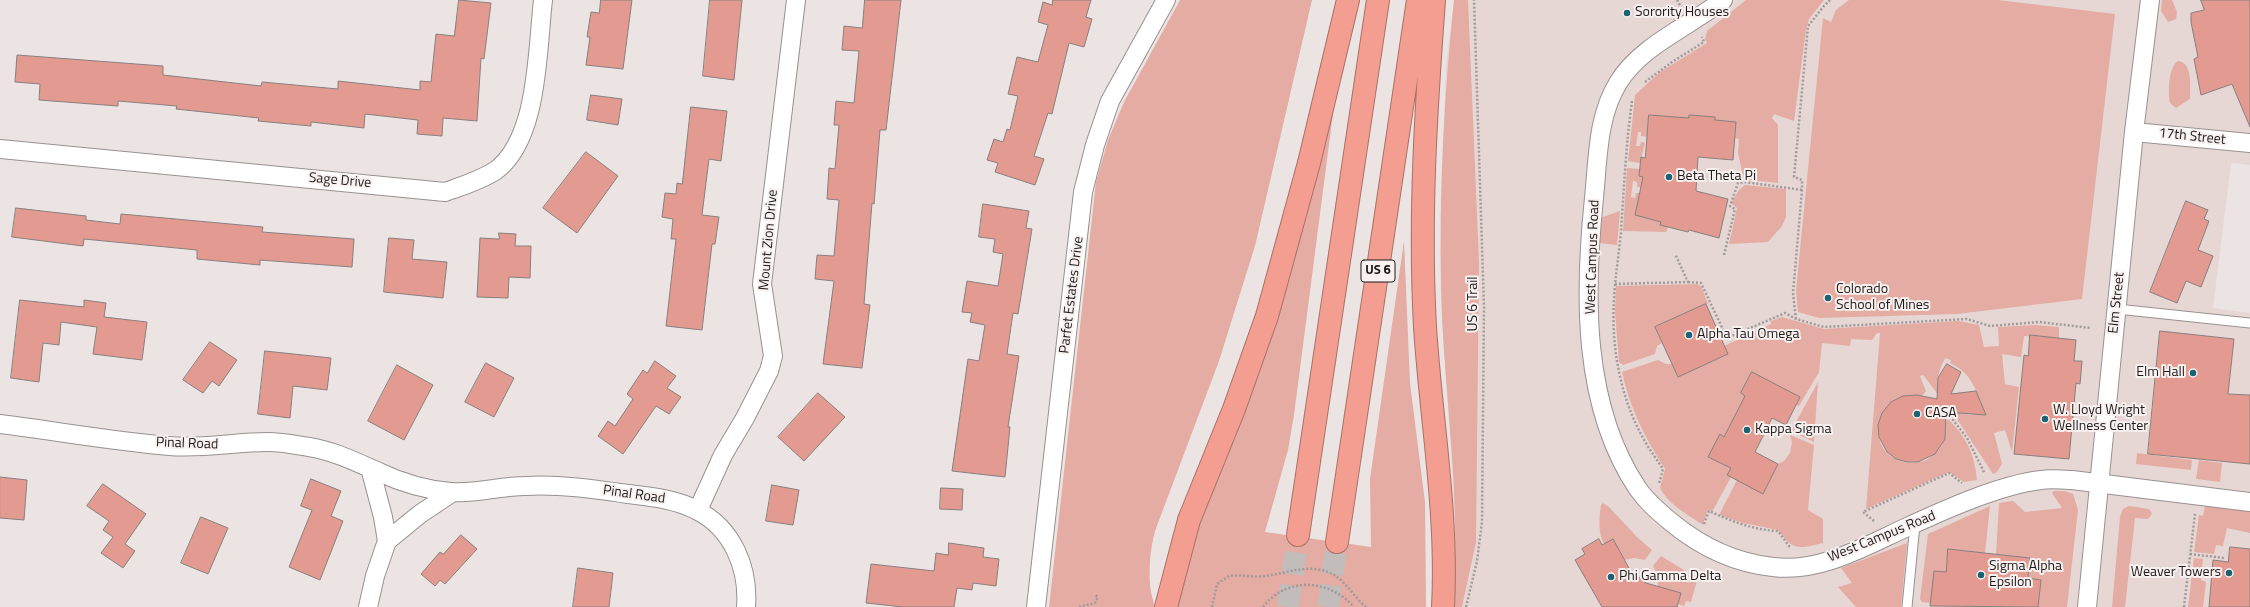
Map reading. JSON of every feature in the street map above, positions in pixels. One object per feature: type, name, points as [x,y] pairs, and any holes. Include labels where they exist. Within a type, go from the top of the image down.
[{"type":"highway","points":[[1166,607],[1189,520],[1234,409],[1267,316],[1306,175],[1348,0]]},
{"type":"highway","points":[[1298,535],[1378,0]]},
{"type":"highway","name":"US 6","points":[[1337,542],[1418,0]]},
{"type":"highway","points":[[1434,0],[1424,156],[1423,270],[1427,359],[1443,524],[1443,607]]},
{"type":"street","name":"Sage Drive","points":[[0,149],[445,192],[475,182],[496,170],[520,139],[528,120],[543,0]]},
{"type":"street","name":"Mount Zion Drive","points":[[698,510],[723,454],[745,418],[769,371],[773,356],[762,284],[796,0]]},
{"type":"street","name":"Parfet Estates Drive","points":[[1036,607],[1083,192],[1095,145],[1110,101],[1166,0]]},
{"type":"street","name":"West Campus Road","points":[[1723,0],[1662,41],[1632,66],[1618,82],[1605,109],[1591,226],[1588,291],[1592,351],[1604,417],[1617,449],[1638,489],[1653,506],[1684,533],[1702,545],[1739,560],[1772,567],[1803,568],[1856,551],[1915,524],[2008,486],[2044,479],[2099,483],[2250,502]]},
{"type":"street","name":"Elm Street","points":[[2087,607],[2134,132],[2150,0]]},
{"type":"street","name":"17th Street","points":[[2134,132],[2250,143]]},
{"type":"street","name":"Pinal Road","points":[[0,424],[169,446],[217,446],[269,442],[291,444],[336,454],[422,488],[453,492],[525,486],[584,488],[675,500],[698,510],[716,523],[736,550],[744,571],[747,591],[746,607]]},
{"type":"street","points":[[368,607],[375,576],[387,541],[383,517],[370,468]]},
{"type":"street","name":"Pinal Road","points":[[387,541],[420,514],[453,492]]},
{"type":"lane","points":[[2116,309],[2250,323]]},
{"type":"lane","points":[[1907,607],[1915,524]]},
{"type":"path","name":"US 6 Trail","points":[[1466,607],[1477,561],[1482,522],[1484,308],[1474,0]]},
{"type":"path","points":[[1641,85],[1672,62],[1704,42],[1678,0]]},
{"type":"path","points":[[1796,319],[1793,293],[1802,180],[1794,177],[1808,26],[1830,0]]},
{"type":"path","points":[[1681,7],[1686,3]]},
{"type":"path","points":[[1635,96],[1632,101],[1613,320],[1623,387],[1641,436],[1663,469],[1658,488]]},
{"type":"path","points":[[1724,255],[1735,209],[1730,206],[1730,202],[1738,183],[1746,182],[1802,190]]},
{"type":"path","points":[[1675,254],[1688,282]]},
{"type":"path","points":[[1615,284],[1701,283],[1727,338],[1785,313],[1796,319],[1824,327],[1967,319],[1990,326],[2039,322],[2091,328]]},
{"type":"path","points":[[1950,416],[1970,445]]},
{"type":"path","points":[[1875,526],[1876,522],[1863,512],[1949,473],[1964,485]]},
{"type":"path","points":[[2184,607],[2197,495]]},
{"type":"path","points":[[1698,524],[1704,527],[1709,512],[1742,525],[1763,530],[1778,531],[1789,546],[1796,548]]},
{"type":"path","points":[[2190,554],[2224,558]]},
{"type":"path","points":[[1212,607],[1217,584],[1229,576],[1266,576],[1302,568],[1321,570],[1336,575],[1366,607]]},
{"type":"path","points":[[1263,607],[1268,600],[1286,589],[1309,584],[1329,588],[1354,607]]},
{"type":"path","points":[[1079,607],[1095,603],[1098,597],[1095,595]]},
{"type":"shaded area","points":[[1180,0],[1312,0],[1255,246],[1219,361],[1155,531],[1150,569],[1150,584],[1154,607],[1049,607],[1096,182],[1108,140],[1124,102]]},
{"type":"shaded area","name":"Colorado School of Mines","points":[[1454,0],[2250,0],[2250,165],[2231,163],[2213,308],[2250,313],[2250,607],[1452,607],[1456,572],[1452,471],[1441,287],[1442,179],[1446,65]]},
{"type":"shaded area","points":[[1454,0],[1468,0],[1479,262],[1476,542],[1462,607],[1452,607],[1455,567],[1454,487],[1442,327],[1441,287],[1443,143],[1447,71]]},
{"type":"shaded area","points":[[1746,0],[1824,0],[1809,19],[1806,30],[1794,121],[1774,114],[1772,118],[1778,125],[1778,183],[1751,180],[1743,176],[1738,153],[1739,139],[1735,138],[1736,122],[1715,120],[1714,117],[1689,115],[1689,118],[1649,115],[1648,137],[1641,136],[1641,132],[1638,132],[1636,146],[1640,146],[1641,142],[1645,143],[1640,163],[1628,161],[1635,95],[1660,72],[1707,43],[1705,39],[1707,31]]},
{"type":"shaded area","points":[[1849,0],[1998,0],[2115,14],[2082,299],[1957,314],[1819,318],[1798,312],[1796,290],[1823,18],[1831,22],[1836,10]]},
{"type":"shaded area","points":[[2162,0],[2172,0],[2177,12],[2176,19],[2168,22],[2161,11]]},
{"type":"shaded area","points":[[2178,61],[2183,62],[2190,76],[2190,99],[2176,108],[2170,103],[2169,87],[2172,69]]},
{"type":"shaded area","points":[[1339,67],[1294,415],[1288,450],[1265,532],[1371,547],[1370,479],[1404,241],[1410,383],[1425,502],[1426,607],[1174,607]]},
{"type":"shaded area","points":[[1627,168],[1640,169],[1643,177],[1641,187],[1637,187],[1637,182],[1633,181],[1631,197],[1635,198],[1636,193],[1640,193],[1635,215],[1661,222],[1661,225],[1668,227],[1666,232],[1623,231]]},
{"type":"shaded area","points":[[1745,185],[1786,189],[1786,217],[1782,226],[1768,242],[1729,244],[1737,208],[1731,203],[1739,190]]},
{"type":"shaded area","points":[[1620,211],[1617,245],[1598,243],[1600,218]]},
{"type":"shaded area","points":[[1697,284],[1701,286],[1708,304],[1655,327],[1662,343],[1657,346],[1655,354],[1623,365],[1619,362],[1615,312],[1616,286]]},
{"type":"shaded area","points":[[1782,317],[1824,329],[1958,321],[1979,325],[1984,347],[1999,346],[1998,327],[2036,325],[2059,327],[2059,338],[2024,336],[2021,357],[2002,354],[2005,384],[2019,387],[2012,452],[2005,430],[1994,433],[2002,464],[1997,472],[1993,474],[1953,413],[1955,411],[1970,415],[1985,413],[1976,390],[1969,378],[1958,367],[1950,363],[1951,360],[1945,358],[1939,374],[1939,391],[1937,393],[1923,375],[1920,376],[1926,391],[1922,396],[1906,396],[1894,401],[1885,410],[1880,422],[1879,434],[1882,446],[1891,456],[1904,462],[1915,463],[1925,461],[1939,450],[1945,437],[1946,422],[1948,419],[1965,439],[1972,454],[1977,480],[1964,482],[1949,472],[1866,509],[1880,333],[1877,333],[1872,340],[1851,339],[1850,346],[1822,343],[1819,372],[1799,406],[1796,405],[1800,397],[1752,372],[1741,393],[1745,396],[1724,437],[1720,435],[1708,457],[1731,468],[1727,475],[1731,477],[1712,512],[1708,509],[1703,525],[1673,504],[1660,488],[1665,469],[1639,423],[1625,386],[1622,372],[1658,360],[1666,364],[1672,364],[1678,377],[1727,355],[1724,346],[1771,324],[1771,321]]},
{"type":"shaded area","points":[[1818,382],[1814,442],[1791,431]]},
{"type":"shaded area","points":[[1790,435],[1814,445],[1808,510],[1823,519],[1823,543],[1797,547],[1788,542],[1778,530],[1743,523],[1719,515],[1737,480],[1763,494],[1778,464],[1784,461],[1790,453],[1792,442]]},
{"type":"shaded area","points":[[2137,453],[2192,460],[2191,470],[2136,464]]},
{"type":"shaded area","points":[[2199,460],[2222,463],[2220,482],[2196,479]]},
{"type":"shaded area","points":[[2054,491],[2065,491],[2073,494],[2078,510],[2067,607],[2038,607],[2041,580],[2028,578],[2030,558],[1996,554],[1999,503],[2013,501],[2025,512],[2062,508],[2052,493]]},
{"type":"shaded area","points":[[1603,503],[1609,507],[1637,537],[1652,550],[1645,560],[1634,558],[1624,560],[1613,539],[1604,544],[1600,525],[1601,505]]},
{"type":"shaded area","points":[[2205,505],[2246,505],[2245,510],[2250,511],[2250,533],[2227,528],[2223,546],[2216,545],[2214,554],[2194,552],[2199,515],[2203,516]]},
{"type":"shaded area","points":[[1990,506],[1985,553],[1948,549],[1946,572],[1934,571],[1931,603],[1922,602],[1920,599],[1928,534]]},
{"type":"shaded area","points":[[2129,506],[2149,509],[2152,514],[2148,519],[2135,518],[2125,607],[2112,607],[2120,517],[2123,509]]},
{"type":"shaded area","points":[[1907,543],[1901,607],[1856,607],[1838,587],[1852,583],[1841,568]]},
{"type":"shaded area","points":[[1661,556],[1687,572],[1684,580],[1689,583],[1693,574],[1698,577],[1691,602],[1686,601],[1684,606],[1678,604],[1681,593],[1658,587],[1657,574],[1653,566]]},
{"type":"shaded area","points":[[2194,558],[2203,559],[2201,580],[2206,582],[2203,607],[2188,607]]},
{"type":"building","points":[[459,0],[491,3],[484,59],[481,58],[477,121],[443,118],[442,136],[417,134],[418,120],[365,114],[364,128],[311,122],[311,126],[258,121],[259,118],[176,109],[177,106],[118,101],[118,106],[39,100],[40,84],[15,82],[17,55],[163,66],[163,75],[261,86],[262,82],[338,89],[338,81],[420,90],[420,81],[431,82],[436,34],[454,36]]},
{"type":"building","points":[[601,0],[632,0],[623,69],[586,65],[590,37],[587,37],[591,12],[599,13]]},
{"type":"building","points":[[710,0],[742,0],[734,80],[703,76]]},
{"type":"building","points":[[865,0],[901,0],[886,130],[880,130],[874,204],[872,203],[864,304],[870,305],[862,368],[823,364],[834,281],[815,279],[817,255],[834,256],[839,200],[827,199],[829,168],[835,169],[839,125],[834,125],[836,101],[854,103],[859,51],[842,50],[844,26],[862,28]]},
{"type":"building","points":[[1053,0],[1091,0],[1086,17],[1092,19],[1084,47],[1069,43],[1052,114],[1048,113],[1034,156],[1044,159],[1035,185],[995,172],[998,163],[987,160],[994,139],[1003,142],[1007,129],[1010,130],[1018,96],[1008,94],[1017,57],[1038,62],[1048,25],[1038,22],[1043,2],[1052,5]]},
{"type":"building","points":[[2201,0],[2250,0],[2250,127],[2232,84],[2201,95],[2194,59],[2198,57],[2191,22],[2191,13],[2204,10]]},
{"type":"building","points":[[591,95],[622,99],[618,125],[587,120]]},
{"type":"building","points":[[691,107],[727,111],[721,161],[709,159],[702,215],[719,217],[715,244],[712,244],[702,330],[666,326],[676,239],[671,239],[673,219],[662,217],[665,193],[676,194],[677,183],[682,184]]},
{"type":"building","name":"Beta Theta Pi","points":[[1649,115],[1689,118],[1689,115],[1715,117],[1715,120],[1736,122],[1733,160],[1698,157],[1696,191],[1728,199],[1719,238],[1689,230],[1688,232],[1660,225],[1661,222],[1635,215],[1643,177],[1639,176],[1641,157],[1645,158]]},
{"type":"building","points":[[586,152],[618,176],[577,233],[543,208]]},
{"type":"building","points":[[2186,201],[2208,210],[2204,219],[2209,221],[2198,250],[2213,256],[2201,287],[2186,281],[2177,303],[2150,292]]},
{"type":"building","points":[[983,204],[1029,211],[1026,228],[1032,229],[1018,314],[1013,313],[1007,354],[1019,356],[1008,427],[1010,427],[1005,477],[952,471],[968,359],[979,361],[985,325],[970,322],[972,313],[962,312],[967,281],[998,286],[1003,254],[993,252],[995,239],[979,237]]},
{"type":"building","points":[[16,208],[86,216],[86,220],[120,224],[121,214],[263,227],[262,232],[354,239],[352,267],[260,260],[260,265],[197,259],[197,250],[84,239],[83,246],[12,237]]},
{"type":"building","points":[[499,233],[516,234],[515,246],[531,246],[530,278],[509,277],[508,298],[477,297],[480,238],[499,239]]},
{"type":"building","points":[[389,238],[414,240],[412,259],[447,262],[443,298],[384,292]]},
{"type":"building","points":[[20,300],[84,307],[84,300],[106,303],[104,317],[147,322],[142,360],[93,354],[97,327],[61,322],[59,345],[43,343],[39,382],[11,378]]},
{"type":"building","name":"Alpha Tau Omega","points":[[1706,304],[1728,354],[1678,377],[1655,327]]},
{"type":"building","name":"Elm Hall","points":[[2160,331],[2234,339],[2228,394],[2250,395],[2250,464],[2148,454]]},
{"type":"building","name":"W. Lloyd Wright Wellness Center","points":[[2030,335],[2076,340],[2074,361],[2082,361],[2080,384],[2076,383],[2069,459],[2014,454],[2024,355],[2028,356]]},
{"type":"building","points":[[210,342],[237,360],[219,386],[212,381],[203,393],[183,380]]},
{"type":"building","points":[[265,351],[331,358],[327,390],[293,386],[290,418],[258,414]]},
{"type":"building","points":[[655,361],[676,376],[667,388],[681,397],[669,414],[656,406],[623,454],[598,436],[608,421],[615,426],[633,399],[627,394],[643,370],[647,373]]},
{"type":"building","points":[[486,363],[514,378],[494,417],[465,402]]},
{"type":"building","name":"CASA","points":[[1947,364],[1961,372],[1951,394],[1976,391],[1986,415],[1946,412],[1945,439],[1935,454],[1918,462],[1907,462],[1896,459],[1887,452],[1879,437],[1878,425],[1882,413],[1891,402],[1903,396],[1917,395],[1937,399],[1938,378]]},
{"type":"building","points":[[397,365],[433,385],[404,440],[368,421]]},
{"type":"building","name":"Kappa Sigma","points":[[1752,372],[1800,397],[1786,425],[1772,418],[1755,452],[1778,464],[1763,494],[1727,475],[1731,468],[1708,457],[1720,434],[1724,437],[1745,396],[1741,393]]},
{"type":"building","points":[[818,393],[845,417],[804,461],[778,437]]},
{"type":"building","points":[[0,477],[27,480],[24,520],[0,518]]},
{"type":"building","points":[[311,479],[341,491],[331,516],[343,521],[320,580],[289,567],[312,510],[301,506]]},
{"type":"building","points":[[103,484],[146,514],[125,544],[135,551],[123,568],[101,553],[113,537],[103,530],[109,521],[87,506]]},
{"type":"building","points":[[772,485],[799,490],[793,525],[766,521]]},
{"type":"building","points":[[941,488],[963,489],[962,510],[940,509]]},
{"type":"building","points":[[201,517],[228,528],[208,574],[181,563]]},
{"type":"building","points":[[461,535],[477,549],[445,584],[440,580],[435,586],[421,574],[440,552],[443,554]]},
{"type":"building","name":"Phi Gamma Delta","points":[[1599,539],[1602,545],[1613,539],[1630,570],[1646,583],[1681,593],[1677,607],[1602,607],[1575,560],[1585,554],[1582,549]]},
{"type":"building","points":[[949,543],[984,548],[983,557],[999,559],[996,586],[973,583],[972,590],[957,588],[954,607],[903,607],[866,603],[871,564],[934,571],[936,553],[948,555]]},
{"type":"building","name":"Weaver Towers","points":[[2230,547],[2250,549],[2250,607],[2209,607],[2213,560],[2228,562]]},
{"type":"building","name":"Sigma Alpha Epsilon","points":[[1948,549],[2030,558],[2028,578],[2041,580],[2038,607],[1930,606],[1934,571],[1946,572]]},
{"type":"building","points":[[578,568],[613,573],[609,607],[573,607]]},
{"type":"tunnel","points":[[1288,607],[1298,535]]},
{"type":"tunnel","points":[[1328,607],[1337,542]]},
{"type":"place","name":"Sorority Houses","points":[[1627,13]]},
{"type":"place","name":"Beta Theta Pi","points":[[1669,177]]},
{"type":"place","name":"Colorado School of Mines","points":[[1828,298]]},
{"type":"place","name":"Alpha Tau Omega","points":[[1689,335]]},
{"type":"place","name":"Elm Hall","points":[[2193,373]]},
{"type":"place","name":"CASA","points":[[1917,414]]},
{"type":"place","name":"W. Lloyd Wright Wellness Center","points":[[2045,419]]},
{"type":"place","name":"Kappa Sigma","points":[[1747,430]]},
{"type":"place","name":"Weaver Towers","points":[[2229,573]]},
{"type":"place","name":"Sigma Alpha Epsilon","points":[[1981,575]]},
{"type":"place","name":"Phi Gamma Delta","points":[[1611,577]]}]
